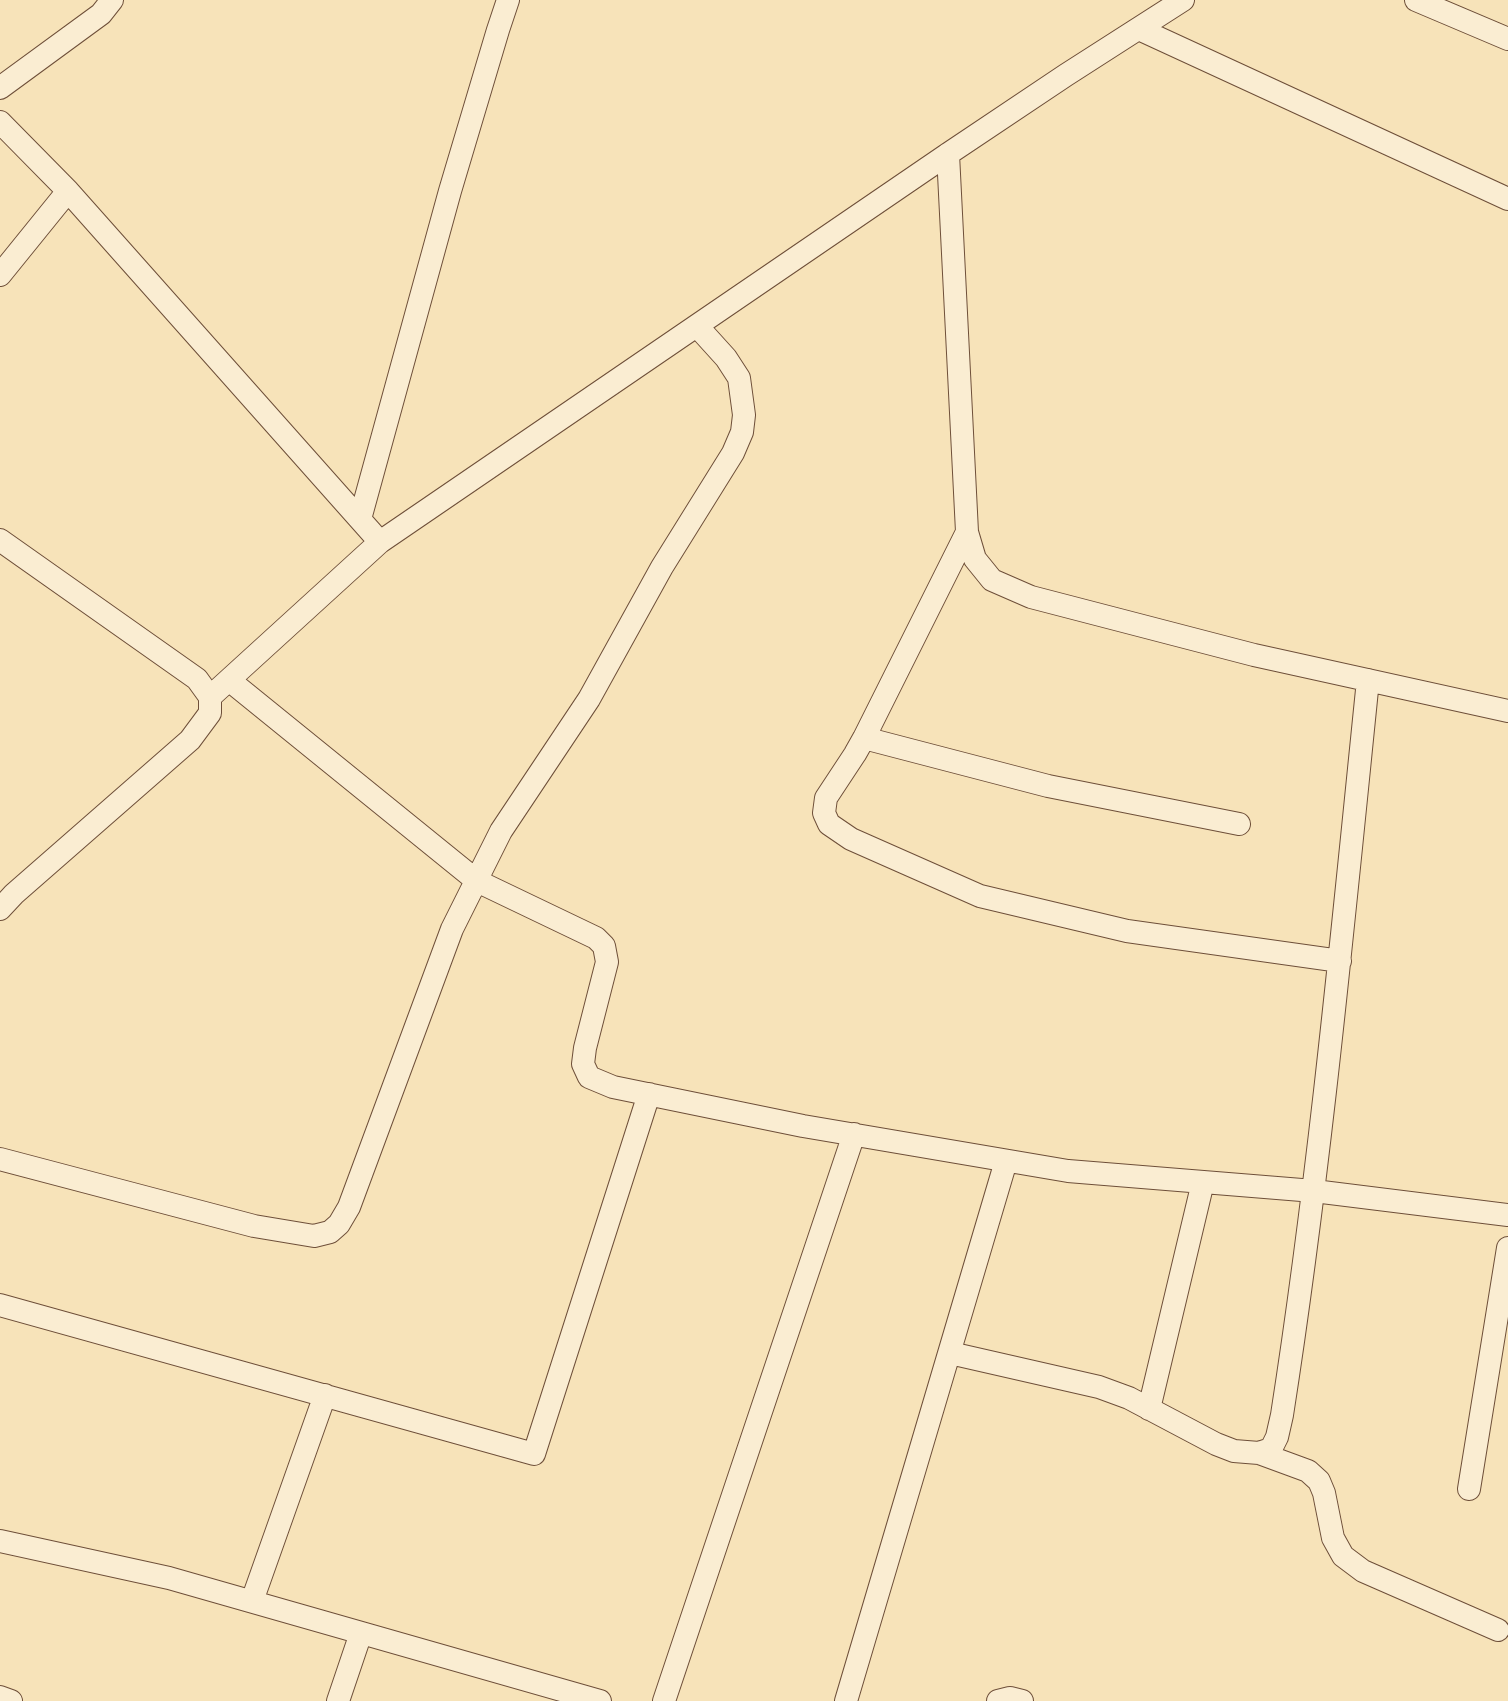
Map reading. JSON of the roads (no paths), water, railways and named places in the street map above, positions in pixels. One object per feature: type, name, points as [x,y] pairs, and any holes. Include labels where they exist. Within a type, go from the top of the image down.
[{"type":"street","points":[[0,88],[101,14],[112,0]]},
{"type":"street","points":[[360,519],[450,191],[508,0]]},
{"type":"street","points":[[210,697],[380,542],[948,154],[1066,75],[1183,0]]},
{"type":"street","points":[[1416,0],[1508,39]]},
{"type":"street","points":[[1139,29],[1508,199]]},
{"type":"street","points":[[0,122],[68,191],[380,542]]},
{"type":"street","points":[[948,154],[967,532],[975,559],[992,580],[1031,597],[1254,655],[1508,711]]},
{"type":"street","points":[[0,275],[68,191]]},
{"type":"street","points":[[0,1159],[254,1226],[314,1236],[330,1232],[339,1224],[350,1207],[452,929],[501,831],[589,699],[662,567],[733,454],[742,432],[744,415],[738,378],[726,358],[698,326]]},
{"type":"street","points":[[967,532],[864,738],[826,798],[824,813],[829,824],[851,839],[980,896],[1127,931],[1340,961]]},
{"type":"street","points":[[0,540],[197,679],[210,697],[210,713],[190,740],[14,894],[0,909]]},
{"type":"street","points":[[229,680],[477,881],[590,935],[604,946],[607,962],[585,1048],[583,1064],[589,1077],[613,1087],[803,1126],[1068,1171],[1314,1191],[1508,1215]]},
{"type":"street","points":[[1259,1454],[1271,1448],[1277,1438],[1282,1415],[1314,1191],[1340,961],[1368,680]]},
{"type":"street","points":[[864,738],[1048,786],[1240,824]]},
{"type":"street","points":[[0,1305],[534,1454],[649,1094]]},
{"type":"street","points":[[664,1701],[854,1134]]},
{"type":"street","points":[[846,1701],[1006,1161]]},
{"type":"street","points":[[1149,1410],[1203,1182]]},
{"type":"street","points":[[1469,1489],[1508,1248]]},
{"type":"street","points":[[950,1353],[1099,1387],[1129,1398],[1149,1410],[1234,1451],[1259,1454],[1308,1471],[1319,1481],[1324,1493],[1333,1538],[1343,1556],[1363,1571],[1498,1630]]},
{"type":"street","points":[[252,1601],[325,1395]]},
{"type":"street","points":[[0,1541],[169,1578],[600,1701]]},
{"type":"street","points":[[338,1701],[361,1633]]},
{"type":"street","points":[[0,1697],[11,1701]]},
{"type":"street","points":[[998,1701],[1010,1698],[1022,1701]]}]
